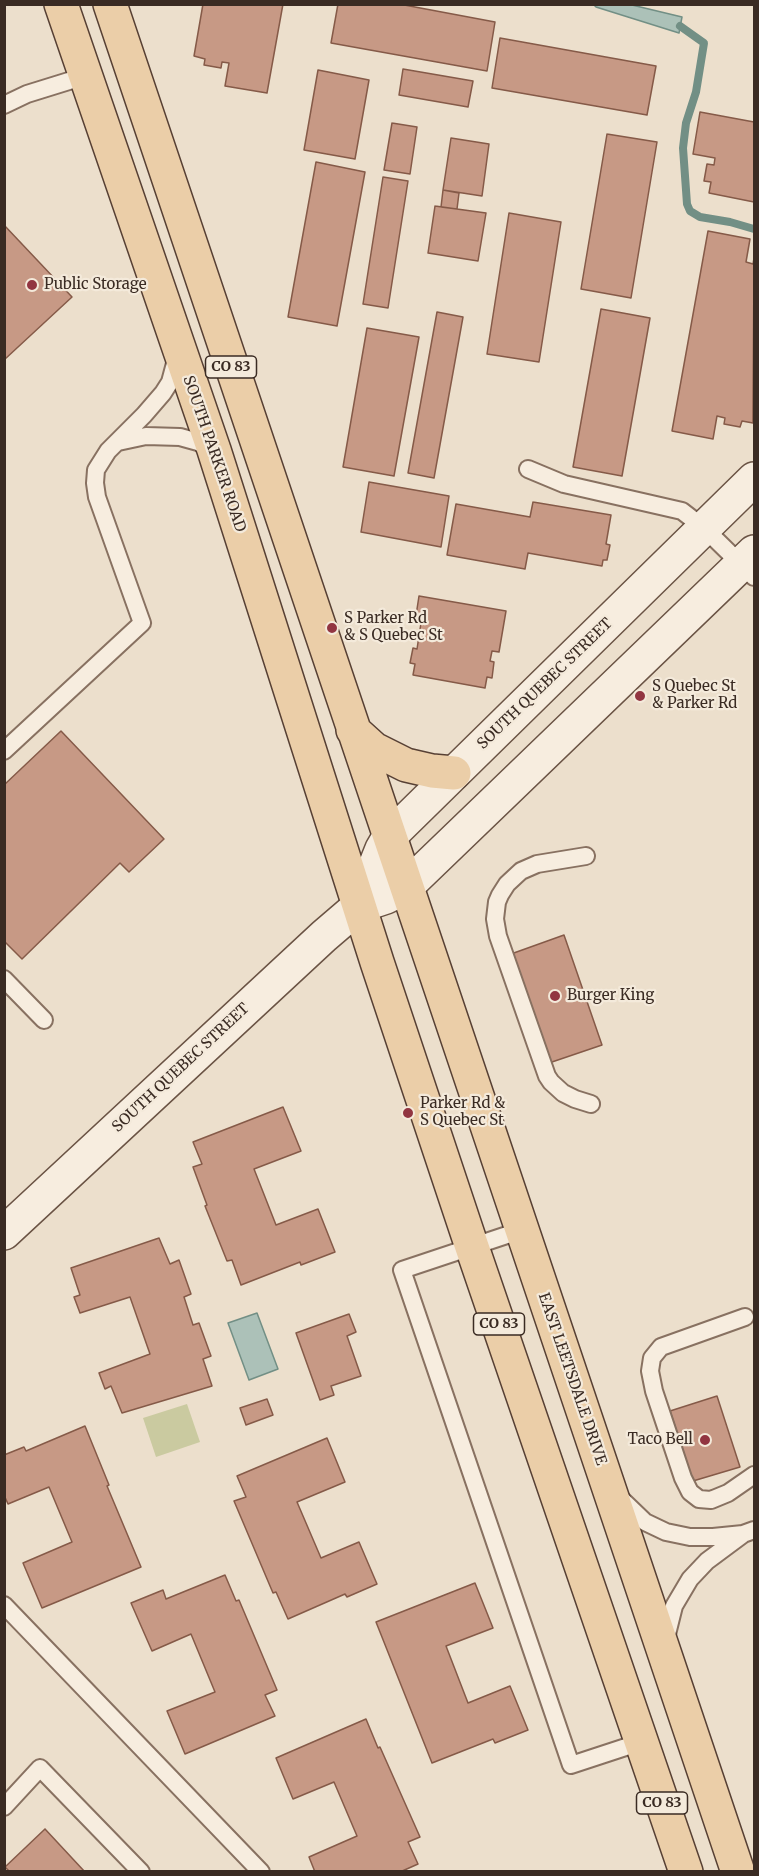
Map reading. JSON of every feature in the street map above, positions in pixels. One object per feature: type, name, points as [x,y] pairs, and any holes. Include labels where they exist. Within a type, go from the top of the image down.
[{"type":"main road","name":"SOUTH PARKER ROAD","points":[[61,4],[214,450],[359,906]]},
{"type":"main road","name":"CO 83","points":[[110,4],[406,887]]},
{"type":"main road","name":"SOUTH QUEBEC STREET","points":[[359,906],[389,837],[754,479]]},
{"type":"main road","name":"SOUTH QUEBEC STREET","points":[[4,1233],[315,944],[359,906],[406,887],[750,564]]},
{"type":"main road","points":[[353,730],[374,749],[406,765],[454,773]]},
{"type":"main road","name":"EAST LEETSDALE DRIVE","points":[[406,887],[738,1872]]},
{"type":"main road","name":"CO 83","points":[[359,906],[472,1247],[686,1872]]},
{"type":"lane","points":[[4,105],[27,94],[85,76]]},
{"type":"lane","points":[[4,751],[142,624],[97,497],[96,470],[117,442],[163,393],[170,382],[179,350]]},
{"type":"lane","points":[[117,442],[146,436],[171,436],[198,442],[214,450]]},
{"type":"lane","points":[[528,469],[564,484],[682,512],[750,564]]},
{"type":"lane","points":[[586,856],[545,862],[521,871],[507,884],[500,895],[495,919],[498,936],[547,1076],[562,1093],[575,1100],[591,1104]]},
{"type":"lane","points":[[4,979],[44,1020]]},
{"type":"lane","points":[[522,1230],[402,1270],[571,1765],[641,1742]]},
{"type":"lane","points":[[746,1317],[661,1347],[652,1358],[650,1371],[661,1413],[690,1492],[699,1498],[711,1500],[728,1493],[754,1474]]},
{"type":"lane","points":[[604,1474],[627,1506],[645,1522],[656,1528],[690,1537],[713,1537],[748,1532]]},
{"type":"lane","points":[[666,1655],[666,1639],[671,1615],[685,1585],[700,1567],[748,1532]]},
{"type":"lane","points":[[4,1605],[261,1872]]},
{"type":"lane","points":[[4,1807],[40,1768],[141,1872]]},
{"type":"green space","points":[[187,1404],[200,1442],[156,1457],[143,1418]]},
{"type":"shaded area","points":[[594,5],[632,5],[682,17],[679,33],[596,7]]},
{"type":"shaded area","points":[[257,1313],[278,1369],[249,1380],[228,1323]]},
{"type":"building","points":[[203,4],[283,4],[267,93],[225,86],[229,63],[222,62],[221,68],[204,65],[205,59],[194,56]]},
{"type":"building","points":[[338,4],[399,4],[495,22],[487,71],[331,43]]},
{"type":"building","points":[[500,38],[656,66],[647,115],[492,88]]},
{"type":"building","points":[[403,69],[473,81],[468,107],[399,95]]},
{"type":"building","points":[[318,70],[369,80],[355,159],[304,150]]},
{"type":"building","points":[[700,112],[754,122],[754,202],[709,193],[711,182],[704,181],[707,164],[714,165],[715,158],[693,154]]},
{"type":"building","points":[[392,123],[417,127],[410,174],[384,170]]},
{"type":"building","points":[[607,134],[657,142],[631,298],[581,289]]},
{"type":"building","points":[[451,138],[489,144],[482,196],[443,190]]},
{"type":"building","points":[[316,162],[365,172],[337,326],[288,317]]},
{"type":"building","points":[[383,177],[408,181],[388,308],[363,304]]},
{"type":"building","points":[[443,190],[459,193],[457,209],[441,207]]},
{"type":"building","points":[[435,206],[486,213],[478,261],[428,253]]},
{"type":"building","points":[[509,213],[561,222],[539,362],[487,354]]},
{"type":"building","name":"Public Storage","points":[[4,225],[72,297],[4,360]]},
{"type":"building","points":[[708,231],[750,239],[746,262],[753,264],[754,258],[753,423],[742,421],[740,427],[724,424],[725,418],[717,416],[713,439],[672,431]]},
{"type":"building","points":[[601,309],[650,318],[622,476],[573,467]]},
{"type":"building","points":[[437,312],[463,317],[434,478],[408,473]]},
{"type":"building","points":[[367,328],[419,337],[394,476],[343,467]]},
{"type":"building","points":[[369,482],[449,496],[441,547],[361,532]]},
{"type":"building","points":[[533,502],[611,515],[606,544],[610,545],[607,560],[603,560],[602,566],[528,553],[525,569],[447,555],[456,504],[530,517]]},
{"type":"building","points":[[419,596],[506,611],[499,652],[492,651],[490,661],[494,662],[492,678],[487,677],[485,688],[413,675],[415,664],[410,663],[413,648],[417,649],[421,623],[415,622]]},
{"type":"building","points":[[61,731],[164,839],[129,872],[120,863],[22,959],[4,941],[4,785]]},
{"type":"building","points":[[564,935],[602,1045],[549,1063],[511,954]]},
{"type":"building","points":[[283,1107],[301,1151],[254,1169],[276,1225],[318,1209],[335,1252],[301,1265],[300,1262],[241,1285],[232,1260],[227,1261],[205,1206],[207,1205],[193,1167],[202,1164],[193,1142]]},
{"type":"building","points":[[159,1238],[170,1264],[179,1260],[191,1294],[184,1297],[193,1325],[199,1323],[211,1356],[203,1359],[212,1386],[122,1413],[111,1386],[105,1389],[99,1373],[150,1354],[130,1297],[80,1313],[74,1297],[80,1295],[71,1268]]},
{"type":"building","points":[[349,1314],[356,1332],[347,1336],[361,1376],[331,1386],[334,1395],[320,1400],[296,1333]]},
{"type":"building","points":[[717,1396],[740,1467],[693,1481],[670,1411]]},
{"type":"building","points":[[267,1399],[273,1415],[246,1425],[240,1408]]},
{"type":"building","points":[[85,1426],[141,1567],[42,1608],[23,1563],[72,1542],[49,1487],[8,1504],[4,1495],[4,1455],[24,1447],[26,1451]]},
{"type":"building","points":[[327,1438],[345,1482],[297,1502],[321,1558],[359,1542],[377,1584],[347,1597],[345,1594],[288,1619],[276,1592],[273,1593],[234,1501],[246,1497],[237,1476]]},
{"type":"building","points":[[225,1575],[236,1601],[239,1600],[277,1690],[265,1695],[275,1716],[185,1754],[167,1711],[215,1692],[191,1634],[152,1651],[131,1603],[163,1590],[166,1599]]},
{"type":"building","points":[[475,1583],[493,1628],[446,1646],[468,1703],[510,1686],[528,1730],[495,1743],[493,1739],[432,1763],[376,1622]]},
{"type":"building","points":[[366,1719],[420,1837],[408,1842],[418,1864],[400,1872],[315,1872],[309,1857],[357,1836],[334,1782],[293,1799],[276,1758]]},
{"type":"building","points":[[45,1829],[85,1872],[10,1872],[5,1867]]},
{"type":"waterway","points":[[680,26],[704,43],[696,92],[686,123],[683,148],[687,204],[690,211],[700,217],[754,229]]},
{"type":"place","name":"Public Storage","points":[[32,285]]},
{"type":"place","name":"S Parker Rd & S Quebec St","points":[[332,628]]},
{"type":"place","name":"S Quebec St & Parker Rd","points":[[640,696]]},
{"type":"place","name":"Burger King","points":[[555,996]]},
{"type":"place","name":"Parker Rd & S Quebec St","points":[[408,1113]]},
{"type":"place","name":"Taco Bell","points":[[705,1440]]}]
